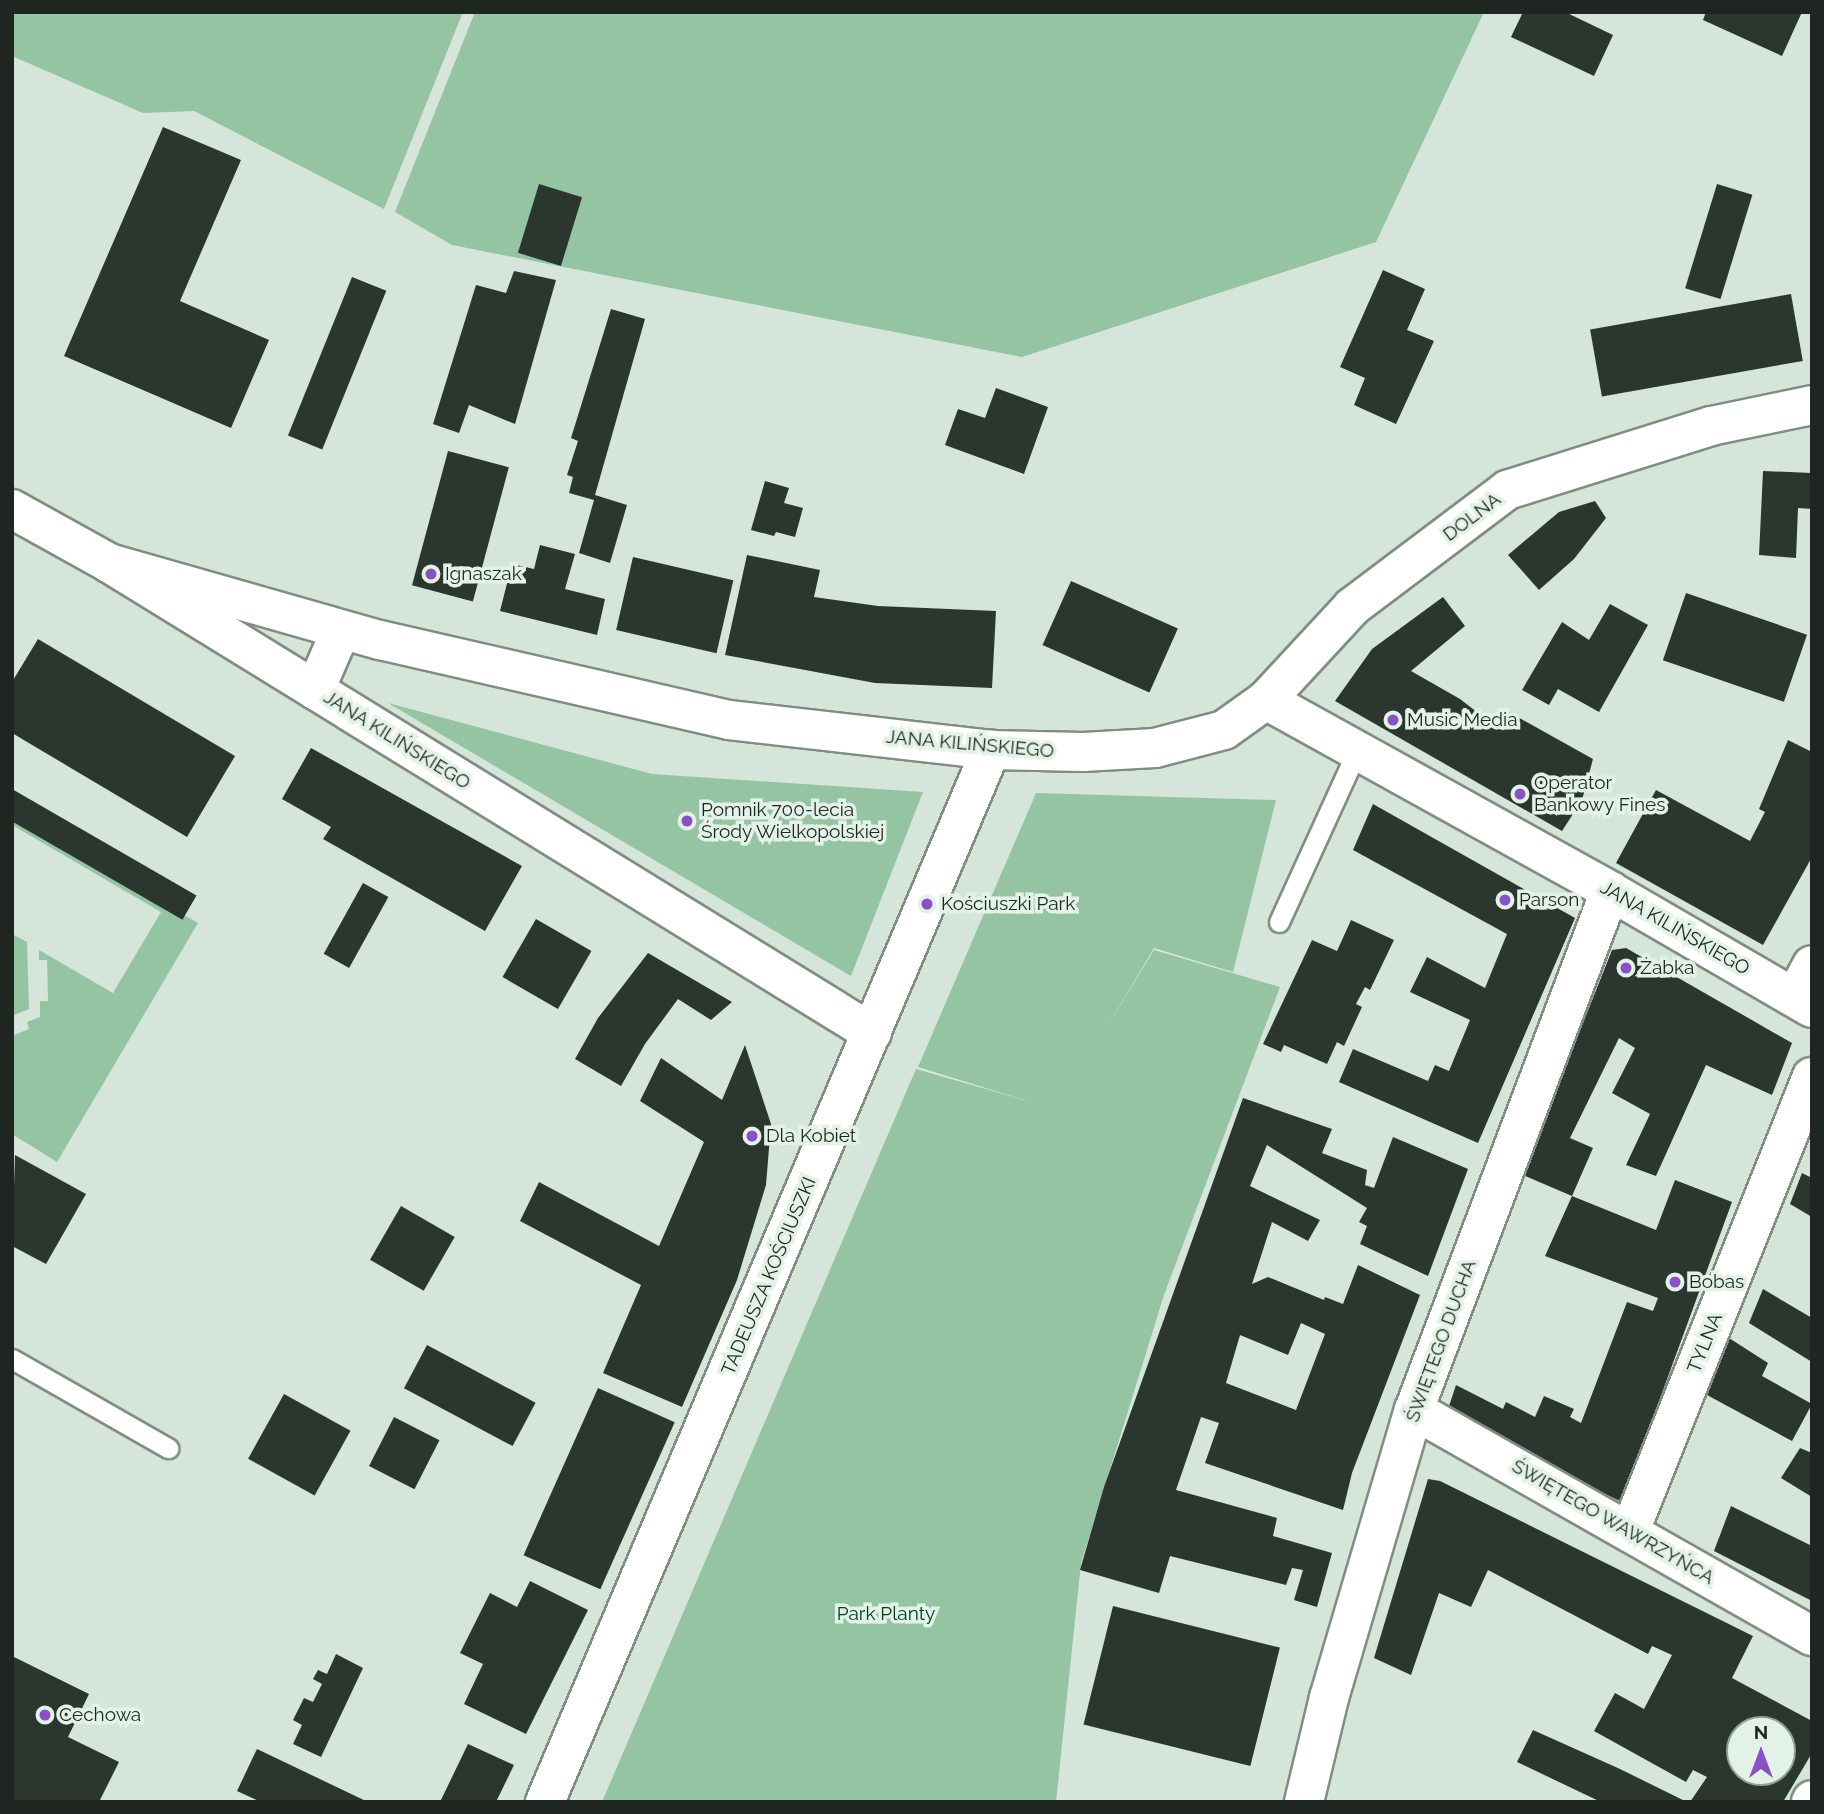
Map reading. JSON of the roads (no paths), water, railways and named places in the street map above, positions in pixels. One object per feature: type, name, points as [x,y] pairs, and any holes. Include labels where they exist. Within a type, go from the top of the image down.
[{"type":"street","name":"DOLNA","points":[[1266,700],[1352,607],[1507,490],[1711,426],[1812,405]]},
{"type":"street","name":"JANA KILIŃSKIEGO","points":[[12,509],[109,563],[872,1033]]},
{"type":"street","name":"JANA KILIŃSKIEGO","points":[[109,563],[341,630],[729,719],[991,750],[1083,752],[1155,748],[1224,730],[1266,700],[1610,891],[1806,990]]},
{"type":"street","name":"JANA KILIŃSKIEGO","points":[[315,690],[341,630]]},
{"type":"street","name":"TADEUSZA KOŚCIUSZKI","points":[[545,1802],[991,750]]},
{"type":"street","name":"ŚWIĘTEGO DUCHA","points":[[1304,1802],[1329,1698],[1415,1410],[1610,891]]},
{"type":"street","name":"TYLNA","points":[[1630,1531],[1812,1077]]},
{"type":"street","name":"ŚWIĘTEGO WAWRZYŃCA","points":[[1415,1410],[1812,1636]]},
{"type":"lane","points":[[1279,922],[1357,751]]},
{"type":"lane","points":[[12,1359],[167,1448]]},
{"type":"place","name":"Ignaszak","points":[[431,574]]},
{"type":"place","name":"Music Media","points":[[1393,720]]},
{"type":"place","name":"Operator Bankowy Fines","points":[[1520,794]]},
{"type":"place","name":"Pomnik 700-lecia Środy Wielkopolskiej","points":[[687,821]]},
{"type":"place","name":"Parson","points":[[1505,900]]},
{"type":"place","name":"Kościuszki Park","points":[[927,904]]},
{"type":"place","name":"Żabka","points":[[1626,968]]},
{"type":"place","name":"Dla Kobiet","points":[[752,1136]]},
{"type":"place","name":"Bobas","points":[[1675,1282]]},
{"type":"place","name":"Cechowa","points":[[45,1715]]},
{"type":"park label","name":"Park Planty","points":[[886,1614]]}]
